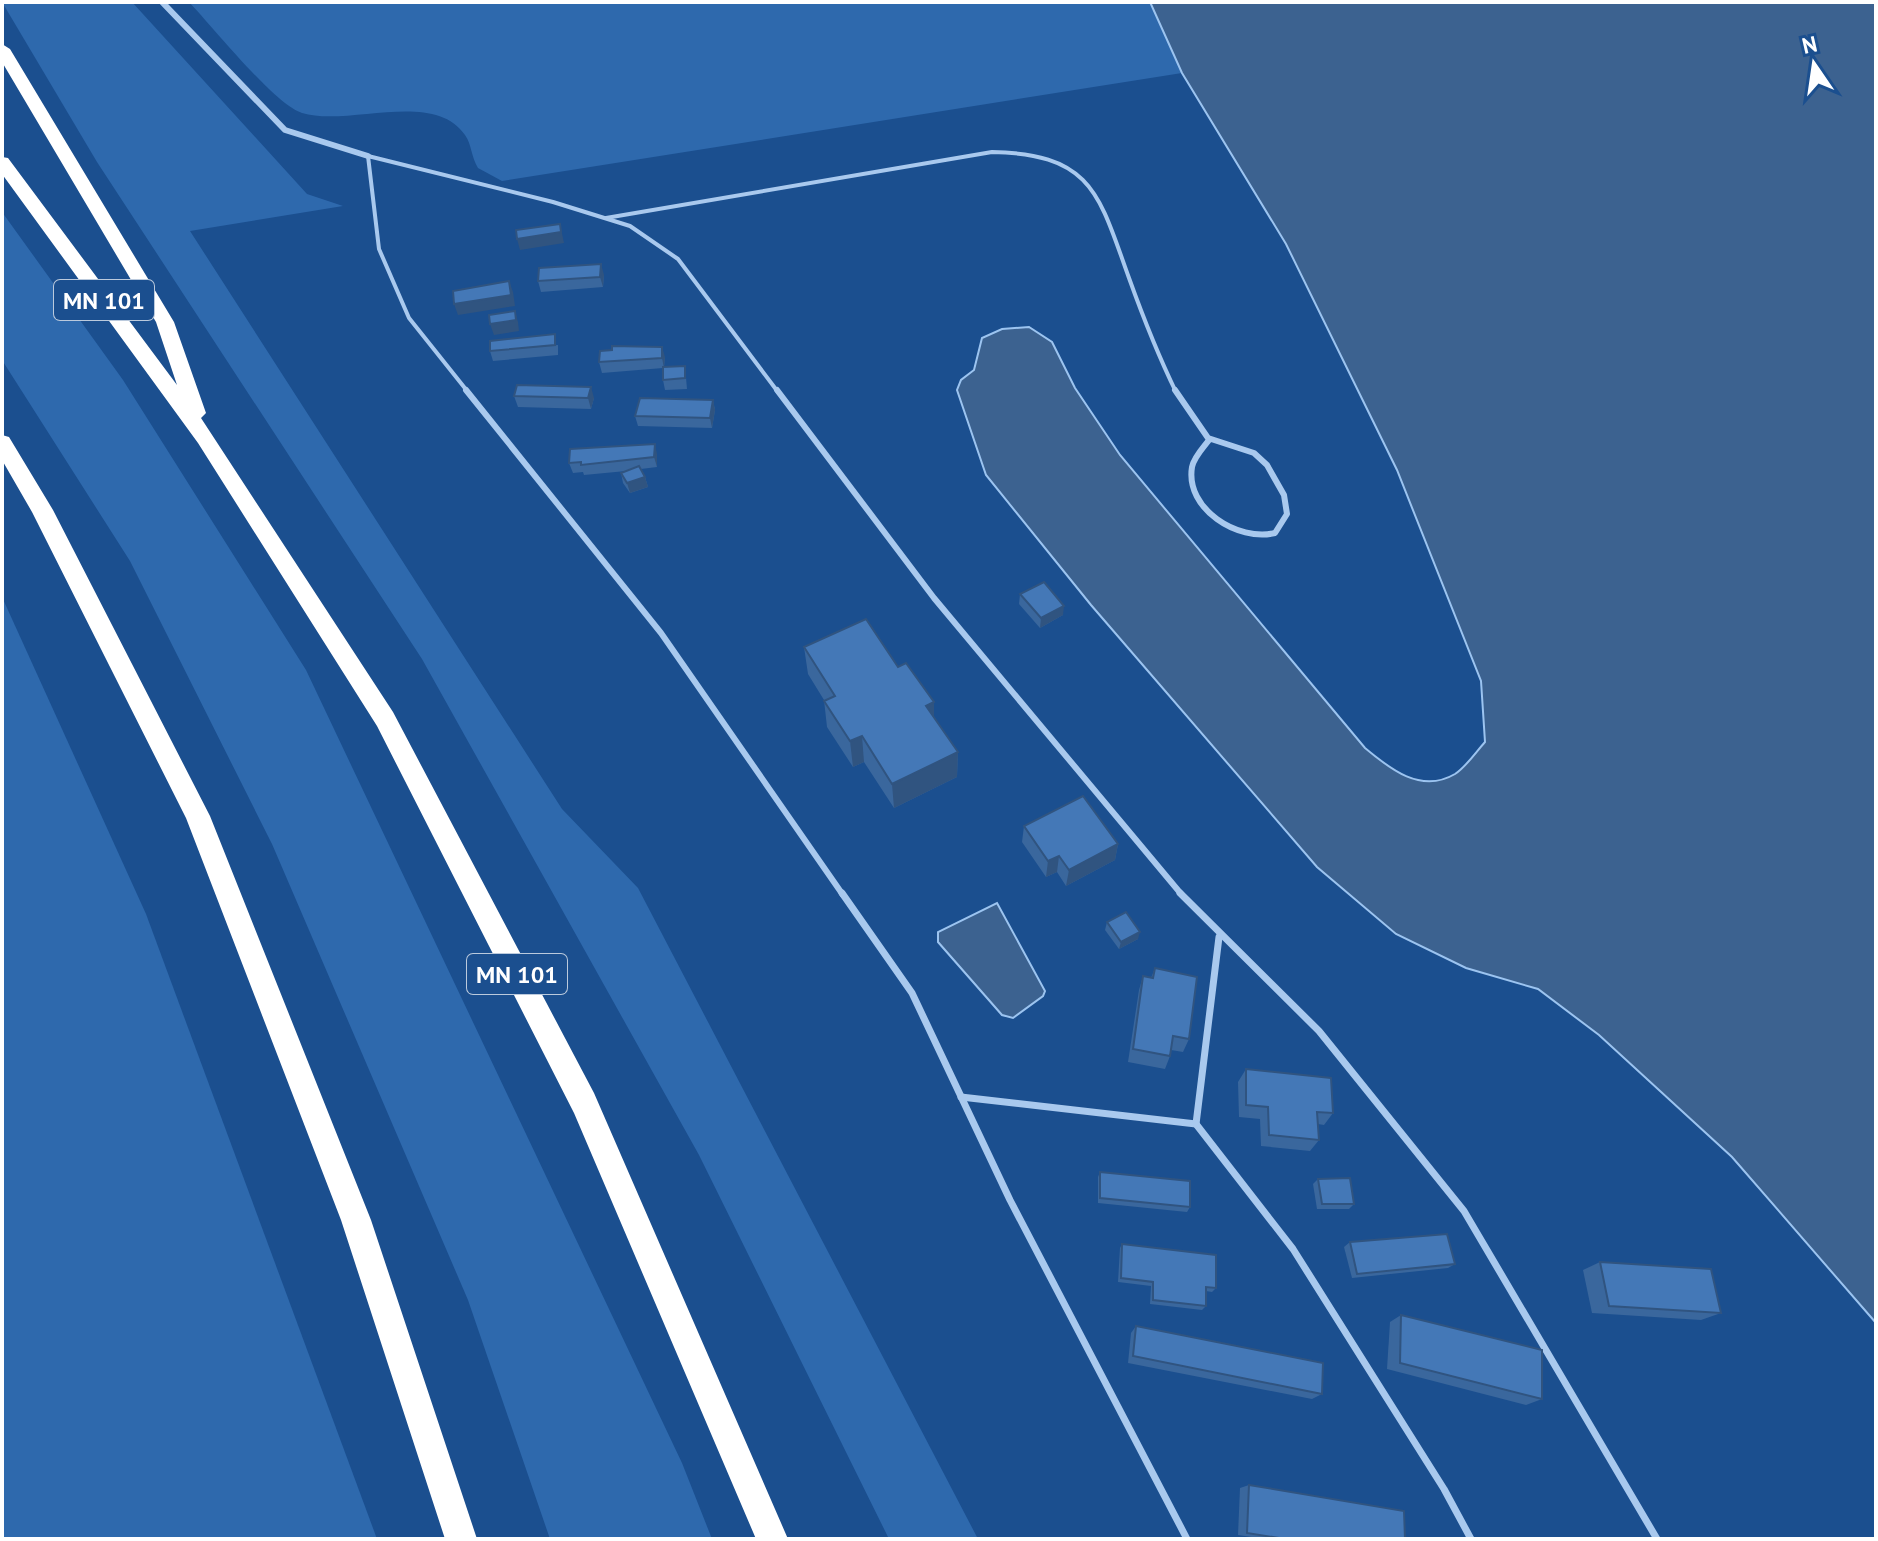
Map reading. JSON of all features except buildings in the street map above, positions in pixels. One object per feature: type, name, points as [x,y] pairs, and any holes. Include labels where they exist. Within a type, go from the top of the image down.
[{"type":"highway","points":[[2,49],[165,322],[205,438]]},
{"type":"highway","name":"MN 101","points":[[2,162],[205,438],[385,719],[577,1090],[772,1539]]},
{"type":"highway","points":[[2,442],[42,510],[198,816],[356,1220],[461,1539]]},
{"type":"highway","points":[[2,462],[42,510]]},
{"type":"street","points":[[162,2],[285,130],[368,156]]},
{"type":"lane","points":[[604,218],[992,152],[1031,152],[1055,160],[1084,177],[1101,199],[1154,339],[1178,392],[1209,440],[1256,454],[1265,464],[1287,507],[1287,520],[1280,529],[1266,535],[1239,534],[1204,507],[1191,476],[1193,463],[1209,440]]},
{"type":"lane","points":[[1187,1539],[1010,1200],[912,993],[661,633],[409,318],[379,249],[368,156],[630,226],[678,259],[934,598],[1219,936],[1319,1031],[1464,1211],[1657,1539]]},
{"type":"lane","points":[[1219,936],[1196,1124],[1293,1249],[1444,1489],[1471,1539]]},
{"type":"lane","points":[[961,1097],[1196,1124]]},
{"type":"shaded area","points":[[2,2],[132,2],[307,194],[343,206],[190,231],[562,809],[638,888],[978,1539],[889,1539],[699,1155],[422,659],[97,162]]},
{"type":"shaded area","points":[[189,2],[1150,2],[1182,73],[502,181],[478,168],[465,135],[451,121],[433,114],[389,112],[321,116],[302,113],[290,107],[260,81]]},
{"type":"shaded area","points":[[1150,2],[1876,2],[1876,1323],[1732,1157],[1599,1035],[1538,989],[1466,968],[1396,934],[1317,867],[1091,605],[986,475],[957,390],[961,380],[974,370],[982,338],[1002,329],[1029,327],[1052,342],[1075,388],[1120,455],[1365,748],[1395,771],[1430,781],[1455,774],[1485,742],[1481,681],[1397,470],[1286,244],[1182,73]]},
{"type":"shaded area","points":[[2,212],[123,380],[306,670],[682,1463],[712,1539],[550,1539],[468,1300],[272,844],[130,561],[2,360]]},
{"type":"shaded area","points":[[2,597],[146,914],[377,1539],[2,1539]]},
{"type":"shaded area","points":[[997,903],[1045,991],[1043,996],[1013,1018],[1002,1015],[938,942],[938,932]]}]
